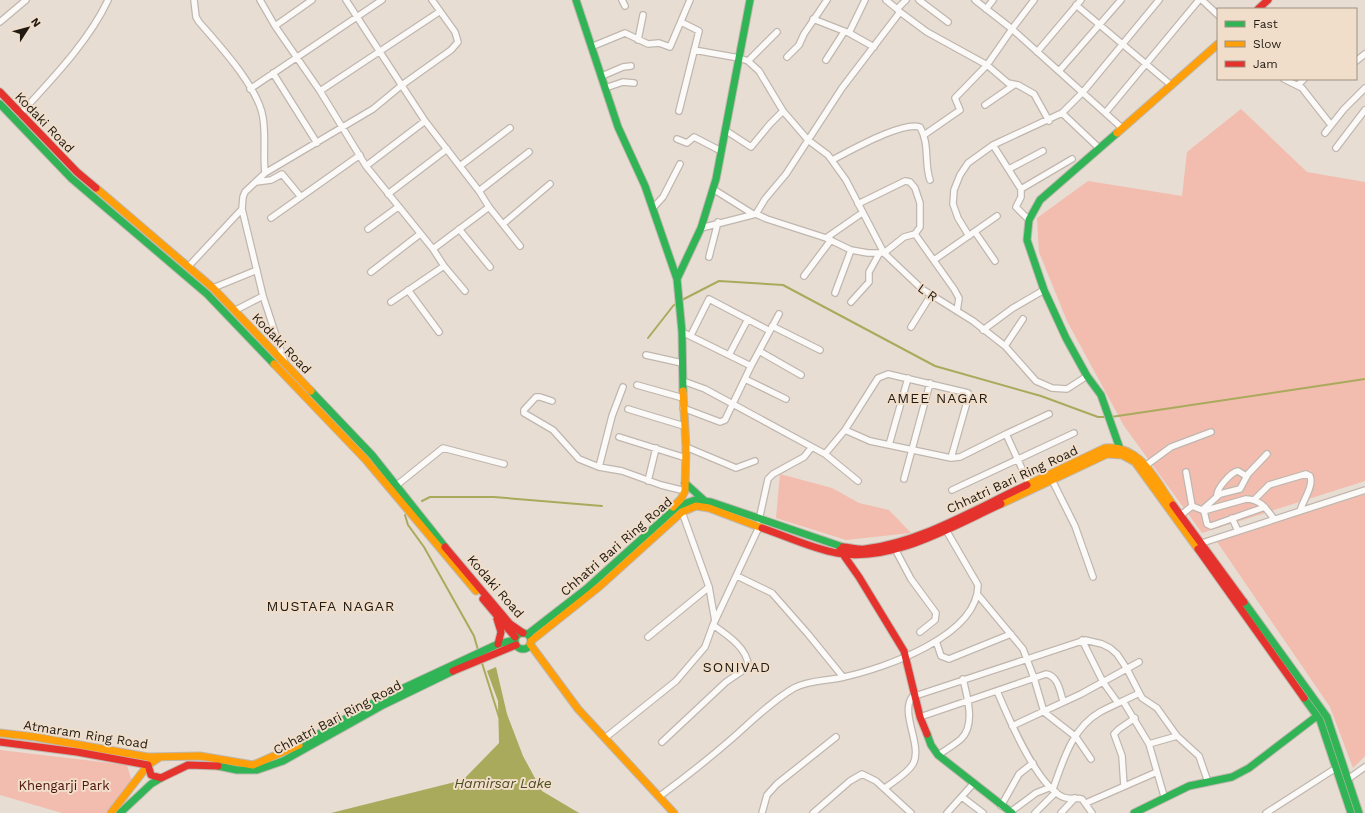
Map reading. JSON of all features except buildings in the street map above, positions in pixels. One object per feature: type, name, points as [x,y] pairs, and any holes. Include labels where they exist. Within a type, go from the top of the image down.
[{"type":"main road","points":[[576,0],[618,127],[653,208],[677,279],[682,332],[682,408],[686,447],[685,491],[681,498],[661,521]]},
{"type":"main road","points":[[677,279],[701,228],[713,189],[750,0]]},
{"type":"main road","points":[[1259,8],[1268,0]]},
{"type":"main road","points":[[1217,45],[1040,200],[1029,220],[1027,240],[1044,290],[1066,338],[1087,376],[1101,395],[1119,446],[1132,451],[1145,466],[1327,717],[1359,813]]},
{"type":"main road","name":"Kodaki Road","points":[[0,92],[77,172],[212,288],[285,363],[372,454],[484,594],[510,624],[525,634]]},
{"type":"main road","name":"Kodaki Road","points":[[0,104],[72,178],[207,294],[366,460],[515,640]]},
{"type":"main road","name":"Chhatri Bari Ring Road","points":[[120,813],[151,784],[181,767],[202,764],[253,772],[270,767],[309,748],[384,705],[515,640],[545,623],[595,581],[678,506],[695,500],[705,501],[759,524],[838,546],[863,549],[894,542],[931,530],[1105,448],[1119,446]]},
{"type":"main road","name":"Chhatri Bari Ring Road","points":[[529,645],[600,586],[682,512],[696,506],[709,508],[759,524],[842,554],[863,555],[896,549],[946,530],[1107,454],[1118,453],[1135,462],[1317,716],[1351,813]]},
{"type":"main road","points":[[685,483],[705,501]]},
{"type":"main road","points":[[838,546],[859,577],[906,656],[916,694],[920,717],[926,736],[938,755],[1010,813]]},
{"type":"main road","name":"Kodaki Road","points":[[495,614],[501,630],[501,638],[498,644]]},
{"type":"main road","points":[[525,634],[529,645],[570,700],[660,796],[674,813]]},
{"type":"main road","points":[[515,640],[521,648],[529,645]]},
{"type":"main road","name":"Chhatri Bari Ring Road","points":[[168,757],[200,756],[253,765],[306,742],[380,699],[498,644],[515,640]]},
{"type":"main road","points":[[1134,813],[1164,796],[1189,786],[1232,777],[1249,768],[1317,716]]},
{"type":"main road","name":"Atmaram Ring Road","points":[[0,733],[49,739],[148,757],[168,757]]},
{"type":"main road","name":"Atmaram Ring Road","points":[[0,742],[70,751],[148,765]]},
{"type":"main road","points":[[111,813],[148,765],[153,760],[160,757]]},
{"type":"main road","points":[[148,765],[151,775],[161,778]]},
{"type":"street","points":[[0,22],[26,0]]},
{"type":"street","points":[[20,114],[60,71],[102,12],[108,0]]},
{"type":"street","points":[[194,0],[196,17],[199,22],[227,55],[259,103],[263,119],[265,173]]},
{"type":"street","points":[[260,0],[274,26],[320,91],[366,166],[465,291]]},
{"type":"street","points":[[274,26],[312,0]]},
{"type":"street","points":[[346,0],[424,121],[520,246]]},
{"type":"street","points":[[250,88],[382,0]]},
{"type":"street","points":[[285,363],[263,296],[242,209],[243,197],[265,173],[373,109],[402,85],[451,50],[458,42],[455,32],[439,12],[432,0]]},
{"type":"street","points":[[622,0],[625,6]]},
{"type":"street","points":[[591,47],[625,33],[648,44],[659,43],[670,47],[690,0]]},
{"type":"street","points":[[787,57],[798,45],[813,19],[827,0]]},
{"type":"street","points":[[826,60],[846,32],[865,0]]},
{"type":"street","points":[[886,0],[898,11],[927,32],[986,65],[1008,83],[1034,94],[1049,121]]},
{"type":"street","points":[[701,228],[718,222],[754,214],[786,174],[842,88],[874,47],[906,0]]},
{"type":"street","points":[[919,0],[948,22]]},
{"type":"street","points":[[975,0],[1012,29],[1122,128]]},
{"type":"street","points":[[986,9],[993,0]]},
{"type":"street","points":[[924,134],[960,110],[955,98],[986,65],[1034,0]]},
{"type":"street","points":[[1037,52],[1081,0]]},
{"type":"street","points":[[1059,71],[1100,26],[1121,0]]},
{"type":"street","points":[[969,236],[958,218],[953,204],[954,190],[960,175],[968,163],[993,145],[1049,121],[1062,113],[1083,92],[1159,0]]},
{"type":"street","points":[[1106,112],[1145,62],[1199,0]]},
{"type":"street","points":[[1202,0],[1217,14]]},
{"type":"street","points":[[1076,5],[1171,85]]},
{"type":"street","points":[[320,91],[439,12]]},
{"type":"street","points":[[638,40],[643,15]]},
{"type":"street","points":[[813,19],[846,32],[874,47]]},
{"type":"street","points":[[679,111],[699,32],[681,22]]},
{"type":"street","points":[[748,61],[777,32]]},
{"type":"street","name":"L R","points":[[694,50],[739,58],[748,61],[759,71],[784,111],[808,140],[832,160],[846,180],[882,253],[922,289],[973,320],[983,330],[1005,346],[1036,381],[1052,388],[1067,390],[1087,376]]},
{"type":"street","points":[[1357,60],[1365,54]]},
{"type":"street","points":[[602,76],[624,67],[631,66]]},
{"type":"street","points":[[273,73],[317,143]]},
{"type":"street","points":[[1286,80],[1298,85],[1307,93],[1331,125]]},
{"type":"street","points":[[1298,85],[1303,80]]},
{"type":"street","points":[[605,88],[623,82],[634,83]]},
{"type":"street","points":[[985,105],[1014,85]]},
{"type":"street","points":[[1325,133],[1365,88]]},
{"type":"street","points":[[1336,148],[1365,110]]},
{"type":"street","points":[[725,130],[751,147],[770,124],[784,111]]},
{"type":"street","points":[[1062,113],[1099,148]]},
{"type":"street","points":[[366,166],[424,121]]},
{"type":"street","points":[[832,160],[889,132],[916,126],[920,127],[924,134],[927,169],[930,180]]},
{"type":"street","points":[[460,166],[510,128]]},
{"type":"street","points":[[677,139],[687,143],[694,137],[721,151]]},
{"type":"street","points":[[993,145],[1021,189],[1021,197],[1016,207],[1029,220]]},
{"type":"street","points":[[388,194],[447,149]]},
{"type":"street","points":[[1009,169],[1043,151]]},
{"type":"street","points":[[479,191],[529,152]]},
{"type":"street","points":[[271,218],[360,155]]},
{"type":"street","points":[[1021,189],[1072,159]]},
{"type":"street","points":[[653,208],[663,197],[680,164]]},
{"type":"street","points":[[256,182],[271,180],[282,174],[301,197]]},
{"type":"street","points":[[851,302],[870,282],[869,272],[882,253],[904,237],[915,234],[920,227],[920,203],[915,188],[910,182],[905,181],[858,204]]},
{"type":"street","points":[[503,224],[550,184]]},
{"type":"street","points":[[713,189],[754,214],[766,219],[828,239],[851,250],[882,253]]},
{"type":"street","points":[[368,229],[398,207]]},
{"type":"street","points":[[433,249],[489,207]]},
{"type":"street","points":[[188,267],[242,209]]},
{"type":"street","points":[[804,276],[828,239],[862,213]]},
{"type":"street","points":[[934,260],[997,216]]},
{"type":"street","points":[[709,257],[718,222]]},
{"type":"street","points":[[460,229],[490,267]]},
{"type":"street","points":[[975,232],[994,261]]},
{"type":"street","points":[[371,272],[420,234]]},
{"type":"street","points":[[915,234],[959,298],[957,311]]},
{"type":"street","points":[[835,293],[851,250]]},
{"type":"street","points":[[391,302],[444,266]]},
{"type":"street","points":[[212,288],[257,270]]},
{"type":"street","points":[[408,290],[439,332]]},
{"type":"street","points":[[983,330],[1013,308],[1044,290]]},
{"type":"street","points":[[911,327],[931,295]]},
{"type":"street","points":[[234,311],[263,296]]},
{"type":"street","points":[[691,335],[709,299],[748,319],[820,350]]},
{"type":"street","points":[[682,408],[723,422],[779,314]]},
{"type":"street","points":[[729,355],[748,319]]},
{"type":"street","points":[[1005,346],[1023,319]]},
{"type":"street","points":[[682,332],[691,335],[751,366]]},
{"type":"street","points":[[759,351],[802,374]]},
{"type":"street","points":[[646,355],[682,364]]},
{"type":"street","points":[[825,454],[845,430],[878,378],[888,374],[967,391],[969,395],[951,458]]},
{"type":"street","points":[[889,445],[908,378]]},
{"type":"street","points":[[745,379],[786,399]]},
{"type":"street","points":[[683,381],[705,388],[733,405],[825,454],[858,481]]},
{"type":"street","points":[[904,479],[930,383]]},
{"type":"street","points":[[637,385],[683,398]]},
{"type":"street","points":[[599,467],[612,416],[623,388]]},
{"type":"street","points":[[552,401],[536,397],[524,410],[524,413],[553,430],[579,459],[599,467],[622,471],[648,481],[685,491]]},
{"type":"street","points":[[628,409],[684,426]]},
{"type":"street","points":[[845,430],[870,441],[951,458],[960,457],[1049,414]]},
{"type":"street","points":[[1145,466],[1171,447],[1211,432]]},
{"type":"street","points":[[952,490],[1017,461],[1074,433]]},
{"type":"street","points":[[1006,434],[1028,484]]},
{"type":"street","points":[[619,437],[686,458]]},
{"type":"street","points":[[686,447],[736,468],[755,461]]},
{"type":"street","points":[[605,738],[676,681],[705,647],[714,623],[737,576],[759,524],[768,479],[773,474],[804,457],[812,447]]},
{"type":"street","points":[[397,485],[443,448],[504,464]]},
{"type":"street","points":[[648,481],[656,448]]},
{"type":"street","points":[[1203,511],[1216,496],[1225,492],[1237,491],[1243,484],[1246,476],[1267,454]]},
{"type":"street","points":[[1216,496],[1218,487],[1233,473],[1238,471],[1246,476]]},
{"type":"street","points":[[1186,472],[1192,506]]},
{"type":"street","points":[[1254,500],[1269,485],[1308,474],[1311,478],[1311,483],[1303,500],[1300,511]]},
{"type":"street","points":[[1052,480],[1075,526],[1093,577]]},
{"type":"street","points":[[1202,544],[1365,490]]},
{"type":"street","points":[[1192,506],[1203,511],[1246,499],[1254,500],[1265,507],[1274,519]]},
{"type":"street","points":[[1181,515],[1192,506]]},
{"type":"street","points":[[1203,511],[1205,520],[1209,526],[1265,507]]},
{"type":"street","points":[[662,742],[726,682],[748,667],[748,662],[744,652],[714,623],[708,587],[682,512]]},
{"type":"street","points":[[1232,518],[1238,531]]},
{"type":"street","points":[[660,796],[708,760],[795,688],[810,682],[843,677],[888,665],[936,641],[950,632],[965,619],[978,595],[978,585],[975,577],[946,530]]},
{"type":"street","points":[[896,549],[911,579],[936,613],[935,620],[920,632]]},
{"type":"street","points":[[737,576],[772,593],[843,677]]},
{"type":"street","points":[[648,637],[708,587]]},
{"type":"street","points":[[978,595],[1011,634],[1027,658],[1044,712],[1076,737],[1091,759]]},
{"type":"street","points":[[936,641],[941,656],[949,659],[1011,634]]},
{"type":"street","points":[[1082,640],[1103,682],[1135,718],[1149,744],[1164,796]]},
{"type":"street","points":[[885,788],[909,768],[915,759],[908,706],[910,700],[916,694],[1082,640],[1092,640],[1110,648],[1127,669],[1139,693],[1145,700],[1157,708],[1177,736],[1199,756],[1208,782]]},
{"type":"street","points":[[1012,726],[1044,712],[1139,662]]},
{"type":"street","points":[[920,717],[1046,674],[1053,677],[1063,701]]},
{"type":"street","points":[[938,755],[962,738],[966,732],[969,716],[968,701],[963,679]]},
{"type":"street","points":[[997,691],[1012,726],[1033,763],[1054,789],[1064,798],[1082,799],[1092,813]]},
{"type":"street","points":[[1035,813],[1054,789],[1062,759],[1076,737],[1091,719],[1139,693]]},
{"type":"street","points":[[1124,786],[1122,756],[1114,734],[1135,718]]},
{"type":"street","points":[[1149,744],[1177,736]]},
{"type":"street","points":[[762,813],[767,795],[777,784],[836,737]]},
{"type":"street","points":[[1001,806],[1019,774],[1033,763]]},
{"type":"street","points":[[1348,779],[1365,767]]},
{"type":"street","points":[[1266,813],[1336,768]]},
{"type":"street","points":[[1086,804],[1157,772]]},
{"type":"street","points":[[813,813],[858,775],[866,774],[885,788],[909,812]]},
{"type":"street","points":[[948,813],[973,784]]},
{"type":"street","points":[[1010,813],[1036,793],[1054,789]]},
{"type":"street","points":[[962,798],[983,813]]},
{"type":"street","points":[[1061,813],[1075,798]]},
{"type":"green space","points":[[1241,109],[1307,172],[1365,182],[1365,481],[1202,533],[1124,426],[1067,321],[1039,252],[1037,218],[1088,181],[1182,196],[1187,152]]},
{"type":"green space","points":[[780,474],[832,488],[859,503],[889,510],[911,533],[846,540],[776,518]]},
{"type":"green space","points":[[1365,492],[1365,756],[1353,768],[1330,707],[1213,536]]},
{"type":"green space","name":"Khengarji Park","points":[[0,750],[127,765],[132,782],[110,813],[62,813],[0,795]]},
{"type":"water","name":"Hamirsar Lake","points":[[496,667],[507,714],[523,756],[542,791],[579,813],[331,813],[463,780],[499,743],[498,701],[487,671]]},
{"type":"waterway","points":[[680,301],[719,281],[783,285],[935,366],[1041,396],[1098,417],[1107,417]]},
{"type":"waterway","points":[[648,338],[677,303]]},
{"type":"waterway","points":[[1111,417],[1365,379]]},
{"type":"waterway","points":[[422,501],[430,497],[494,497],[602,506]]},
{"type":"waterway","points":[[405,515],[408,525],[424,547],[474,636],[478,650]]},
{"type":"waterway","points":[[481,660],[499,717]]},
{"type":"traffic: fast","points":[[576,0],[618,127],[645,186],[677,279],[682,332],[683,391]]},
{"type":"traffic: fast","points":[[677,279],[701,228],[716,179],[750,0]]},
{"type":"traffic: fast","points":[[0,104],[71,178],[207,294],[274,364]]},
{"type":"traffic: fast","points":[[1117,133],[1040,200],[1029,220],[1027,240],[1044,290],[1066,338],[1087,376],[1101,395],[1119,446]]},
{"type":"traffic: fast","points":[[311,391],[372,455],[445,547]]},
{"type":"traffic: fast","points":[[685,483],[705,501]]},
{"type":"traffic: fast","points":[[528,634],[586,589],[678,506],[695,500],[711,502],[843,547]]},
{"type":"traffic: fast","points":[[1244,602],[1327,717],[1359,813]]},
{"type":"traffic: fast","points":[[523,633],[529,635],[531,641],[529,647],[523,649],[517,647],[515,641],[517,635],[523,633]]},
{"type":"traffic: fast","points":[[299,745],[380,699],[498,644],[514,640]]},
{"type":"traffic: fast","points":[[218,766],[237,770],[257,770],[283,761],[383,705],[453,671]]},
{"type":"traffic: fast","points":[[1304,698],[1320,720],[1351,813]]},
{"type":"traffic: fast","points":[[1134,813],[1189,786],[1232,777],[1249,768],[1317,716]]},
{"type":"traffic: fast","points":[[927,734],[931,745],[938,755],[1012,813]]},
{"type":"traffic: fast","points":[[120,813],[151,784],[161,778]]},
{"type":"traffic: slow","points":[[1117,133],[1217,45]]},
{"type":"traffic: slow","points":[[96,188],[213,288],[311,391]]},
{"type":"traffic: slow","points":[[274,364],[366,460],[476,591]]},
{"type":"traffic: slow","points":[[673,507],[681,499],[685,491],[686,447],[683,391]]},
{"type":"traffic: slow","points":[[1027,485],[1105,448],[1117,448],[1128,452],[1145,466],[1153,475],[1173,505]]},
{"type":"traffic: slow","points":[[1001,504],[1107,454],[1122,455],[1135,462],[1198,549]]},
{"type":"traffic: slow","points":[[531,641],[600,586],[682,512],[696,506],[709,508],[762,528]]},
{"type":"traffic: slow","points":[[530,644],[578,709],[674,813]]},
{"type":"traffic: slow","points":[[0,733],[35,737],[148,757],[200,756],[253,765],[299,745]]},
{"type":"traffic: slow","points":[[111,813],[148,765],[160,757]]},
{"type":"traffic: jam","points":[[1259,8],[1268,0]]},
{"type":"traffic: jam","points":[[0,92],[77,172],[96,188]]},
{"type":"traffic: jam","points":[[843,547],[865,549],[886,545],[928,532],[1027,485]]},
{"type":"traffic: jam","points":[[762,528],[809,545],[837,553],[858,555],[879,553],[900,548],[943,532],[1001,504]]},
{"type":"traffic: jam","points":[[1173,505],[1244,602]]},
{"type":"traffic: jam","points":[[445,547],[510,624],[523,633]]},
{"type":"traffic: jam","points":[[1198,549],[1304,698]]},
{"type":"traffic: jam","points":[[840,550],[859,577],[904,651],[920,717],[927,734]]},
{"type":"traffic: jam","points":[[483,599],[515,637]]},
{"type":"traffic: jam","points":[[497,619],[501,632],[498,644]]},
{"type":"traffic: jam","points":[[453,671],[516,645]]},
{"type":"traffic: jam","points":[[0,742],[77,752],[148,765],[151,775],[161,778],[188,765],[218,766]]},
{"type":"district","name":"AMEE NAGAR","points":[[938,398]]},
{"type":"district","name":"MUSTAFA NAGAR","points":[[331,606]]},
{"type":"district","name":"SONIVAD","points":[[737,667]]}]
